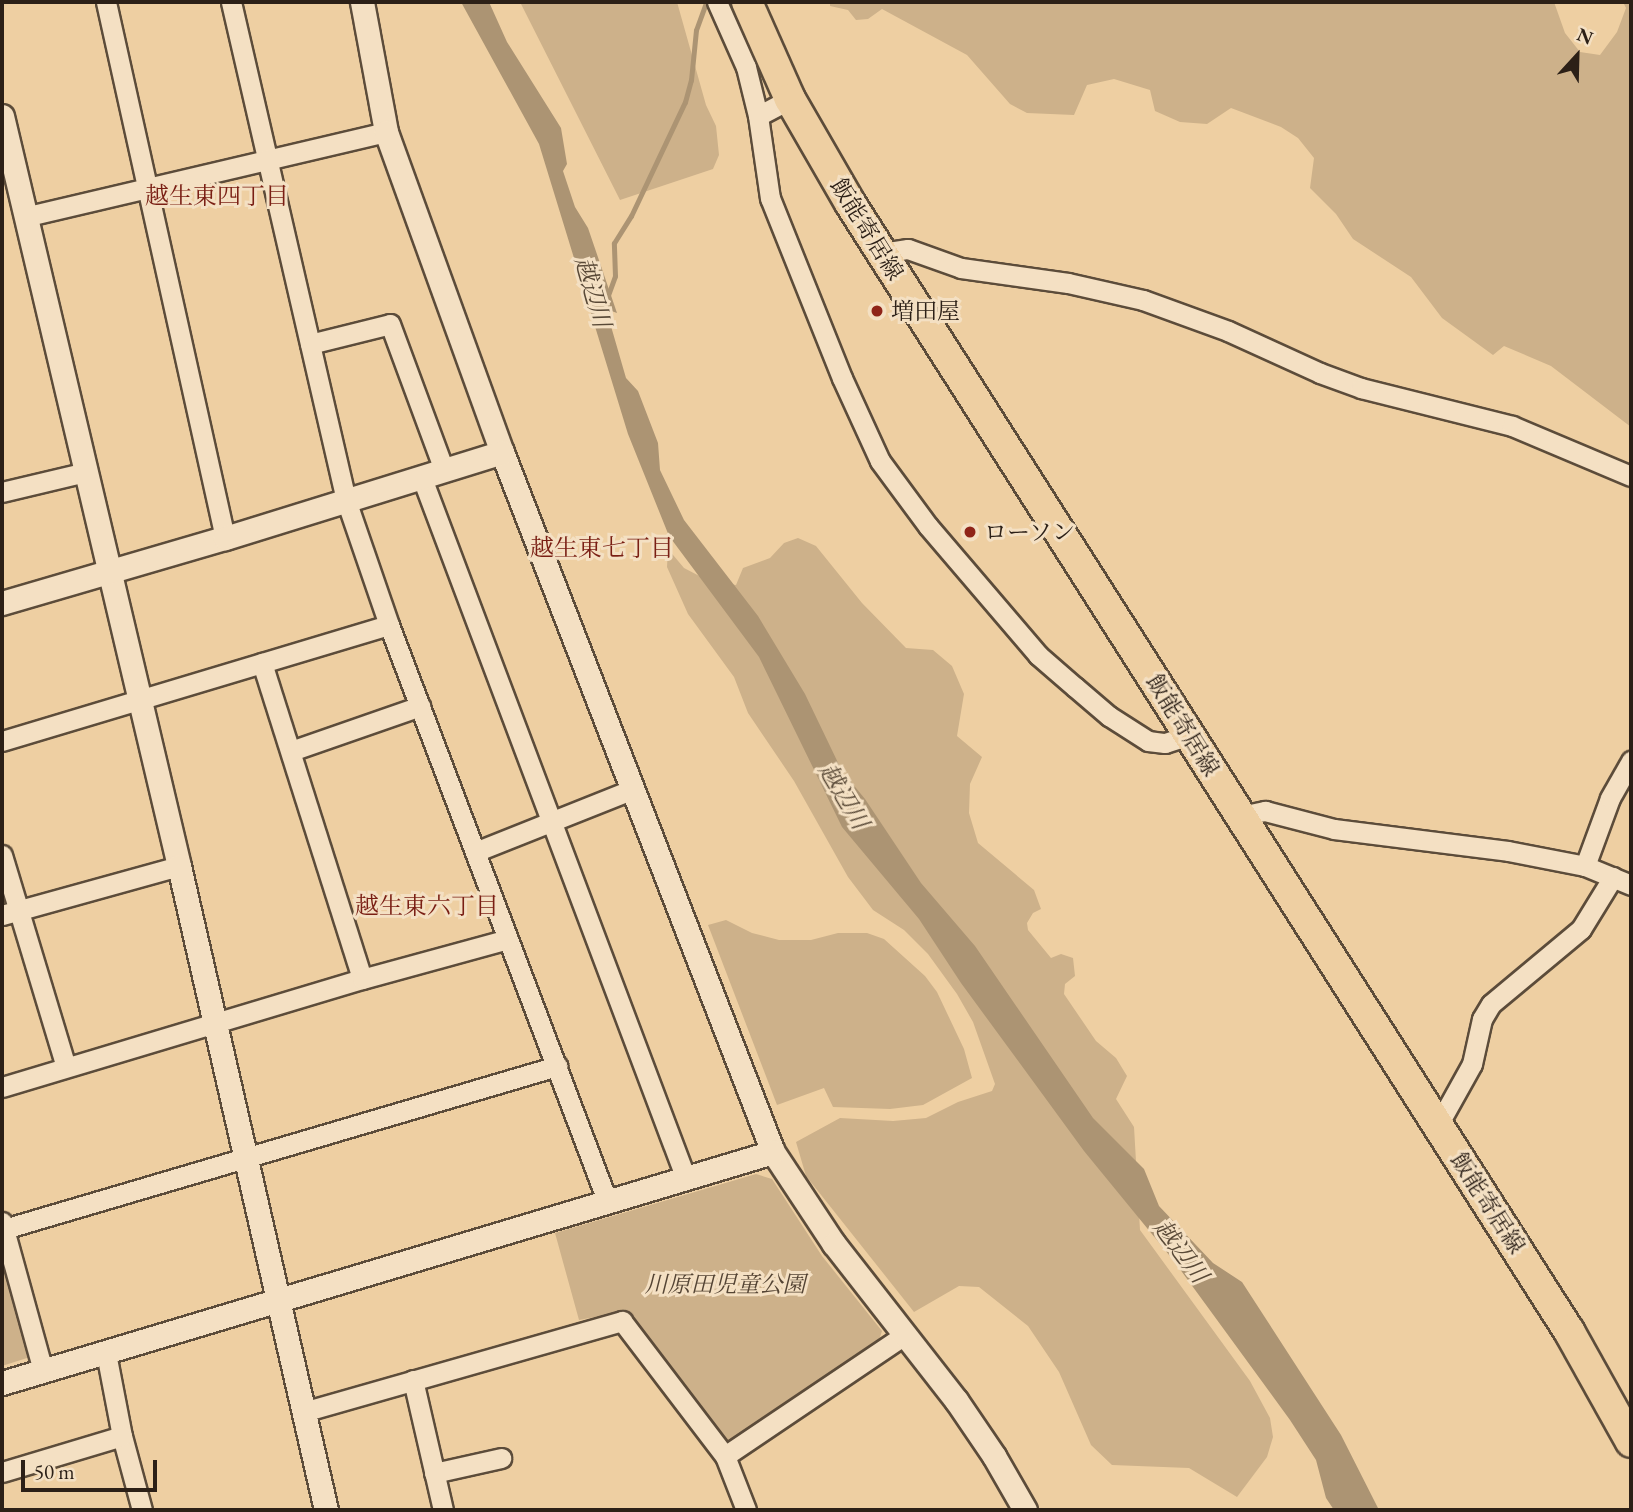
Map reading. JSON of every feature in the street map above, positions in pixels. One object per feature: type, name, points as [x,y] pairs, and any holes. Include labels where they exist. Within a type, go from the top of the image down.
[{"type":"main road","name":"飯能寄居線","points":[[747,2],[790,99],[882,253],[1576,1343],[1631,1442]]},
{"type":"street","points":[[106,2],[225,538]]},
{"type":"street","points":[[231,2],[346,500],[389,625],[608,1203]]},
{"type":"street","points":[[362,2],[386,132],[502,452],[773,1152],[834,1244],[905,1334],[994,1456],[1025,1510]]},
{"type":"street","points":[[717,2],[746,67],[758,116],[770,198],[842,378],[888,472],[928,526],[1038,655],[1110,716],[1148,740],[1165,743],[1189,736]]},
{"type":"street","points":[[758,116],[790,99]]},
{"type":"street","points":[[2,116],[8,173],[28,216],[326,1510]]},
{"type":"street","points":[[28,216],[386,132]]},
{"type":"street","points":[[882,253],[908,249],[961,268],[1068,283],[1143,300],[1228,331],[1330,377],[1362,388],[1512,426],[1631,476]]},
{"type":"street","points":[[310,344],[390,324],[444,470]]},
{"type":"street","points":[[2,603],[225,538],[502,452]]},
{"type":"street","points":[[2,492],[86,472]]},
{"type":"street","points":[[422,478],[686,1179]]},
{"type":"street","points":[[2,741],[389,625]]},
{"type":"street","points":[[262,663],[362,979]]},
{"type":"street","points":[[291,751],[420,706]]},
{"type":"street","points":[[1586,866],[1610,798],[1631,761]]},
{"type":"street","points":[[475,852],[631,790]]},
{"type":"street","points":[[1241,816],[1265,811],[1334,829],[1460,844],[1586,866],[1622,881],[1603,898],[1581,929],[1491,1004],[1482,1019],[1472,1064],[1438,1125]]},
{"type":"street","points":[[2,855],[10,912],[66,1067]]},
{"type":"street","points":[[10,912],[179,866]]},
{"type":"street","points":[[2,1087],[362,979],[508,939]]},
{"type":"street","points":[[43,1371],[3,1226],[557,1066]]},
{"type":"street","points":[[2,1383],[773,1152]]},
{"type":"street","points":[[303,1412],[622,1321],[725,1456],[747,1510]]},
{"type":"street","points":[[725,1456],[905,1334]]},
{"type":"street","points":[[106,1353],[122,1436],[142,1510]]},
{"type":"street","points":[[413,1380],[443,1510]]},
{"type":"street","points":[[2,1472],[122,1436]]},
{"type":"street","points":[[434,1473],[500,1458]]},
{"type":"green space","points":[[520,2],[677,2],[706,105],[716,126],[719,155],[713,169],[620,200]]},
{"type":"green space","points":[[830,2],[1554,2],[1565,33],[1580,52],[1600,55],[1617,32],[1626,8],[1623,2],[1631,2],[1631,427],[1551,366],[1504,346],[1493,355],[1442,318],[1411,277],[1353,239],[1336,214],[1310,188],[1314,158],[1298,138],[1281,127],[1231,108],[1207,124],[1180,122],[1155,111],[1150,90],[1114,79],[1087,85],[1074,115],[1027,113],[1010,104],[967,55],[882,9],[868,19],[856,20],[848,10],[830,6]]},
{"type":"green space","points":[[798,538],[816,546],[862,603],[906,648],[933,650],[952,666],[964,694],[957,736],[982,757],[970,784],[969,813],[978,843],[1034,890],[1041,909],[1033,913],[1027,923],[1028,930],[1051,958],[1061,954],[1073,958],[1075,976],[1065,984],[1064,994],[1096,1041],[1116,1058],[1127,1076],[1116,1099],[1134,1127],[1140,1230],[1250,1381],[1270,1418],[1273,1437],[1267,1457],[1237,1497],[1189,1468],[1112,1465],[1091,1445],[1059,1372],[1028,1326],[979,1287],[959,1286],[914,1312],[806,1176],[796,1142],[840,1118],[893,1121],[926,1118],[958,1102],[992,1091],[995,1084],[973,1022],[957,994],[928,954],[904,930],[873,910],[848,877],[794,781],[748,713],[734,677],[688,614],[667,567],[668,549],[684,568],[709,581],[736,585],[743,568],[770,558],[784,543]]},
{"type":"green space","points":[[726,920],[752,933],[779,940],[811,940],[838,933],[867,933],[884,939],[925,976],[937,992],[964,1049],[972,1078],[923,1105],[890,1109],[833,1107],[824,1088],[777,1105],[708,925]]},
{"type":"green space","name":"川原田児童公園","points":[[756,1174],[772,1179],[822,1256],[882,1331],[879,1340],[732,1442],[723,1440],[626,1311],[579,1320],[555,1233]]},
{"type":"green space","points":[[2,1262],[29,1352],[27,1358],[2,1366]]},
{"type":"water","name":"越辺川","points":[[461,2],[489,2],[507,42],[561,128],[567,164],[563,171],[575,207],[588,228],[617,313],[606,309],[626,378],[638,391],[658,443],[660,470],[684,520],[758,616],[805,694],[842,771],[865,799],[921,883],[975,946],[1093,1118],[1144,1169],[1159,1206],[1213,1263],[1242,1282],[1341,1435],[1379,1510],[1334,1510],[1326,1498],[1316,1460],[1290,1420],[1174,1261],[1084,1151],[961,983],[919,919],[842,827],[759,657],[669,536],[628,434],[539,144]]},
{"type":"waterway","name":"越辺川","points":[[607,298],[615,276],[614,243],[631,216],[685,102],[691,80],[696,30],[706,2]]},
{"type":"place","name":"増田屋","points":[[877,311]]},
{"type":"place","name":"ローソン","points":[[970,532]]},
{"type":"district","name":"越生東四丁目","points":[[217,196]]},
{"type":"district","name":"越生東七丁目","points":[[602,548]]},
{"type":"district","name":"越生東六丁目","points":[[427,906]]}]
